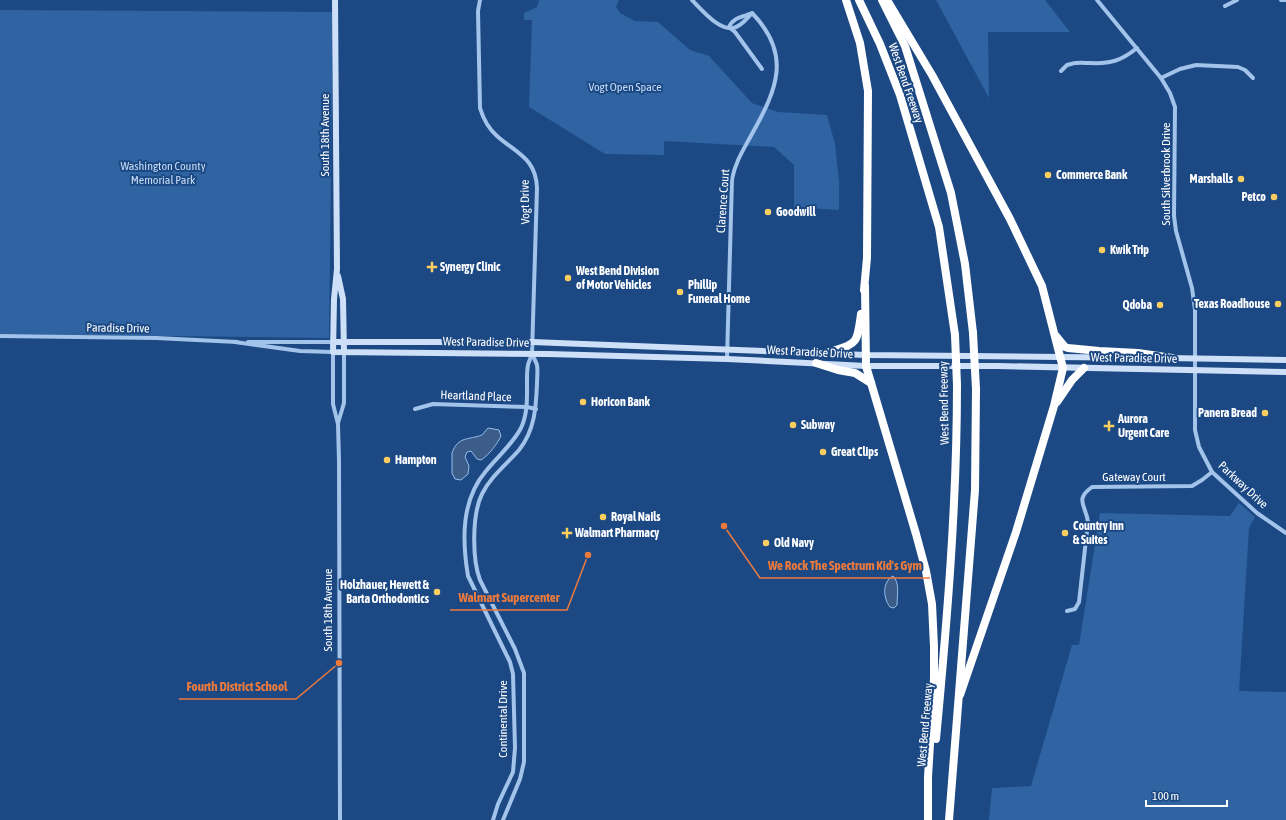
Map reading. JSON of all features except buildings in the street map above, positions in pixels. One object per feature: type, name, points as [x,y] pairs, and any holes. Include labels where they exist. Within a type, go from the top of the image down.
[{"type":"highway","points":[[827,353],[850,346],[856,339],[859,329],[865,286],[867,258],[868,91],[860,43],[846,0]]},
{"type":"highway","name":"West Bend Freeway","points":[[859,0],[880,44],[900,95],[937,220],[954,335],[957,385],[955,482],[939,708],[928,820]]},
{"type":"highway","name":"West Bend Freeway","points":[[882,0],[905,46],[951,193],[965,264],[972,333],[976,389],[975,490],[949,820]]},
{"type":"highway","points":[[887,0],[932,75],[1010,219],[1042,286],[1063,368],[1054,406],[1016,532],[960,695]]},
{"type":"highway","points":[[865,286],[866,366],[916,534],[926,571],[932,604],[934,678],[928,777],[928,820]]},
{"type":"highway","points":[[1055,335],[1061,343],[1068,348],[1138,353],[1172,358]]},
{"type":"highway","points":[[816,363],[838,370],[855,372],[871,383]]},
{"type":"highway","points":[[1054,406],[1072,380],[1084,368]]},
{"type":"street","name":"South 18th Avenue","points":[[335,0],[337,270],[334,299],[333,404],[338,424],[340,820]]},
{"type":"street","name":"Vogt Drive","points":[[480,0],[478,11],[480,108],[483,118],[497,136],[519,152],[526,160],[534,172],[536,180],[532,354]]},
{"type":"street","points":[[692,0],[723,27],[738,27],[752,13]]},
{"type":"street","name":"South Silverbrook Drive","points":[[1097,0],[1161,78],[1173,100],[1175,112],[1174,216],[1176,231],[1192,288],[1195,310],[1194,371]]},
{"type":"street","points":[[1225,6],[1237,0]]},
{"type":"street","points":[[1281,0],[1286,0]]},
{"type":"street","points":[[729,27],[735,19],[752,13]]},
{"type":"street","name":"Clarence Court","points":[[727,359],[735,165],[767,105],[775,85],[777,73],[775,52],[772,41],[761,22],[752,13]]},
{"type":"street","points":[[729,27],[735,32],[762,69]]},
{"type":"street","points":[[1061,71],[1067,65],[1071,64],[1106,63],[1116,61],[1128,55],[1137,48]]},
{"type":"street","points":[[1161,78],[1185,67],[1204,65],[1238,67],[1245,70],[1253,78]]},
{"type":"street","name":"South 18th Avenue","points":[[337,270],[343,299],[344,342],[344,403],[338,424]]},
{"type":"street","name":"Paradise Drive","points":[[0,336],[156,338],[235,342],[334,342]]},
{"type":"street","name":"Paradise Drive","points":[[235,342],[300,351],[333,352]]},
{"type":"street","name":"West Paradise Drive","points":[[334,342],[532,342],[866,355],[1061,356],[1286,360]]},
{"type":"street","name":"West Paradise Drive","points":[[333,352],[532,354],[727,359],[866,366],[998,366],[1286,372]]},
{"type":"street","name":"Continental Drive","points":[[493,820],[498,804],[513,772],[515,748],[513,674],[510,662],[468,576],[465,561],[466,512],[471,494],[477,482],[511,444],[520,429],[527,407],[527,366],[532,354]]},
{"type":"street","name":"Continental Drive","points":[[503,820],[520,779],[524,762],[524,673],[515,649],[476,570],[474,560],[476,512],[481,494],[491,478],[519,449],[527,438],[531,428],[536,409],[537,366],[532,354]]},
{"type":"street","name":"Parkway Drive","points":[[1194,371],[1195,430],[1199,447],[1212,472],[1257,513],[1286,533]]},
{"type":"street","name":"Heartland Place","points":[[415,409],[433,404],[527,407],[536,409]]},
{"type":"street","name":"Gateway Court","points":[[1067,611],[1076,609],[1079,602],[1088,522],[1087,514],[1082,507],[1084,492],[1092,487],[1098,486],[1192,486],[1212,472]]},
{"type":"green space","name":"Vogt Open Space","points":[[539,0],[619,0],[616,7],[620,13],[635,21],[658,22],[690,50],[709,56],[752,103],[778,112],[827,115],[835,144],[839,181],[839,210],[794,207],[794,165],[774,147],[664,141],[664,155],[605,154],[529,107],[532,20],[524,20],[524,13],[537,7]]},
{"type":"green space","points":[[936,0],[1045,0],[1070,32],[988,32],[989,98]]},
{"type":"green space","name":"Washington County Memorial Park","points":[[0,10],[333,12],[329,338],[0,334]]},
{"type":"green space","points":[[1239,503],[1255,517],[1249,528],[1239,691],[1286,692],[1286,820],[989,820],[992,788],[1031,786],[1072,645],[1079,645],[1100,513],[1230,516]]},
{"type":"shaded area","points":[[488,428],[499,430],[501,436],[490,452],[481,460],[477,459],[471,451],[467,452],[465,457],[469,466],[468,474],[461,480],[455,479],[452,473],[452,453],[454,448],[461,441],[482,435]]},
{"type":"shaded area","points":[[893,576],[897,582],[898,589],[897,605],[894,608],[890,607],[885,595],[885,586],[889,579]]},
{"type":"place","name":"Commerce Bank","points":[[1048,175]]},
{"type":"place","name":"Marshalls","points":[[1241,179]]},
{"type":"place","name":"Petco","points":[[1274,197]]},
{"type":"place","name":"Goodwill","points":[[768,212]]},
{"type":"place","name":"Kwik Trip","points":[[1102,250]]},
{"type":"place","name":"Synergy Clinic","points":[[432,267]]},
{"type":"place","name":"West Bend Division of Motor Vehicles","points":[[568,278]]},
{"type":"place","name":"Phillip Funeral Home","points":[[680,292]]},
{"type":"place","name":"Texas Roadhouse","points":[[1278,304]]},
{"type":"place","name":"Qdoba","points":[[1160,305]]},
{"type":"place","name":"Horicon Bank","points":[[583,402]]},
{"type":"place","name":"Panera Bread","points":[[1265,413]]},
{"type":"place","name":"Subway","points":[[793,425]]},
{"type":"place","name":"Aurora Urgent Care","points":[[1109,426]]},
{"type":"place","name":"Great Clips","points":[[823,452]]},
{"type":"place","name":"Hampton","points":[[387,460]]},
{"type":"place","name":"Royal Nails","points":[[603,517]]},
{"type":"place","name":"We Rock The Spectrum Kid's Gym","points":[[724,526]]},
{"type":"place","name":"Walmart Pharmacy","points":[[567,533]]},
{"type":"place","name":"Country Inn & Suites","points":[[1065,533]]},
{"type":"place","name":"Old Navy","points":[[766,543]]},
{"type":"place","name":"Walmart Supercenter","points":[[588,555]]},
{"type":"place","name":"Holzhauer, Hewett & Barta Orthodontics","points":[[437,592]]},
{"type":"place","name":"Fourth District School","points":[[339,663]]}]
